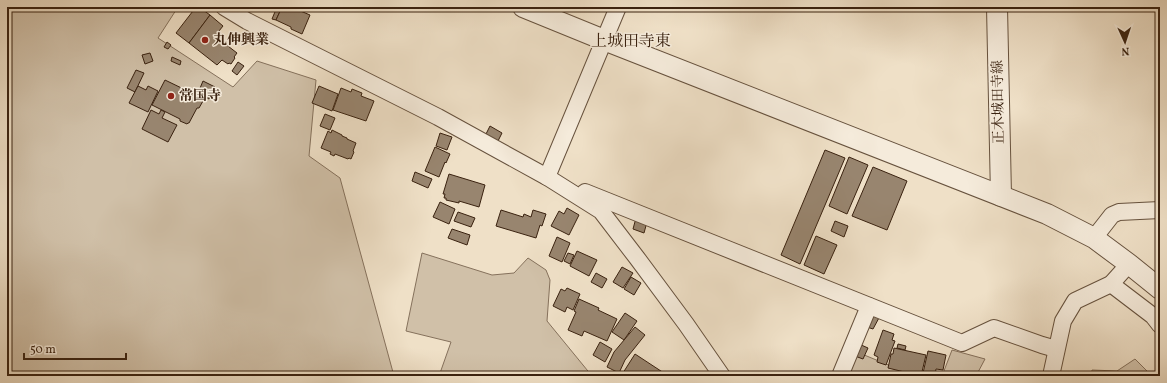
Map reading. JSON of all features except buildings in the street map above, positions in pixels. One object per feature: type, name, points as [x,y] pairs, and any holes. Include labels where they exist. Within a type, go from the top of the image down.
[{"type":"street","points":[[224,7],[250,14],[547,177],[602,211],[722,376]]},
{"type":"street","points":[[523,7],[1047,214],[1094,238],[1160,289]]},
{"type":"street","points":[[547,177],[618,7]]},
{"type":"street","name":"正木城田寺線","points":[[997,7],[1002,196]]},
{"type":"street","points":[[547,177],[962,343],[994,328],[1042,346],[1056,349]]},
{"type":"street","points":[[1094,238],[1112,215],[1119,212],[1160,210]]},
{"type":"street","points":[[1051,376],[1063,321],[1075,301],[1111,284],[1129,264]]},
{"type":"street","points":[[1111,284],[1153,316],[1160,325]]},
{"type":"street","points":[[840,376],[869,306]]},
{"type":"shaded area","points":[[7,7],[178,7],[158,38],[233,87],[257,61],[316,80],[309,156],[340,178],[394,376],[7,376]]},
{"type":"shaded area","points":[[422,253],[492,275],[514,273],[528,258],[546,270],[550,280],[547,321],[592,376],[439,376],[451,342],[406,331]]},
{"type":"shaded area","points":[[952,350],[985,359],[976,376],[942,376]]},
{"type":"shaded area","points":[[857,352],[915,376],[847,376]]},
{"type":"shaded area","points":[[1135,359],[1148,372],[1146,376],[1091,376],[1092,370],[1117,371]]},
{"type":"place","name":"丸伸興業","points":[[205,40]]},
{"type":"place","name":"常国寺","points":[[171,96]]},
{"type":"district","name":"上城田寺東","points":[[631,42]]}]
